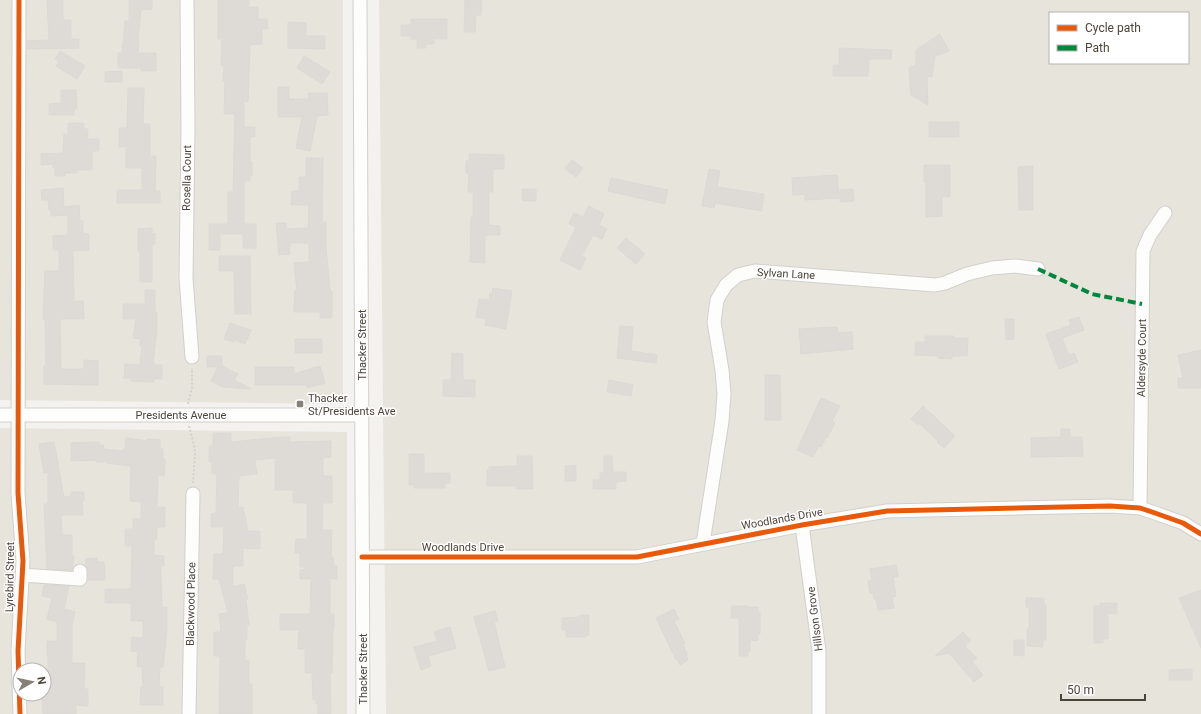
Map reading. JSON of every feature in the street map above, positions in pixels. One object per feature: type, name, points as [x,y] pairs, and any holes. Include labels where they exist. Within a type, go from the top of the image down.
[{"type":"street","name":"Lyrebird Street","points":[[19,0],[18,494],[23,561],[18,651],[20,714]]},
{"type":"street","name":"Rosella Court","points":[[187,0],[188,129],[186,278],[192,357]]},
{"type":"street","name":"Thacker Street","points":[[360,0],[363,714]]},
{"type":"street","name":"Aldersyde Court","points":[[1140,508],[1143,251],[1150,235],[1165,213]]},
{"type":"street","name":"Sylvan Lane","points":[[703,543],[722,422],[724,394],[722,370],[714,322],[717,300],[726,285],[738,275],[755,271],[935,284],[945,283],[967,274],[992,268],[1015,266],[1038,269]]},
{"type":"street","name":"Presidents Avenue","points":[[0,415],[362,415]]},
{"type":"street","name":"Blackwood Place","points":[[189,714],[192,494]]},
{"type":"street","name":"Woodlands Drive","points":[[362,557],[636,557],[703,543],[887,511],[1110,506],[1140,508],[1183,523],[1201,534]]},
{"type":"street","name":"Hillson Grove","points":[[802,525],[819,651],[819,714]]},
{"type":"street","points":[[22,575],[80,579],[80,571]]},
{"type":"path","points":[[192,357],[192,380],[188,402],[188,425],[195,453],[192,494]]},
{"type":"shaded area","points":[[0,0],[343,0],[343,404],[0,400]]},
{"type":"shaded area","points":[[379,0],[1201,0],[1201,714],[386,714]]},
{"type":"shaded area","points":[[0,428],[347,432],[347,714],[0,714]]},
{"type":"building","points":[[47,0],[63,0],[63,20],[71,20],[71,39],[79,39],[79,48],[27,49],[27,41],[49,40]]},
{"type":"building","points":[[129,0],[152,0],[152,9],[141,10],[138,53],[156,53],[156,71],[141,71],[141,68],[118,68],[118,53],[122,53],[125,21],[129,21]]},
{"type":"building","points":[[218,0],[249,0],[249,7],[258,7],[258,19],[267,19],[268,29],[262,29],[262,44],[250,45],[248,102],[244,101],[244,127],[255,127],[255,137],[250,137],[250,162],[252,162],[252,176],[250,176],[250,181],[244,181],[244,224],[256,224],[256,248],[243,248],[243,234],[220,234],[220,250],[209,250],[209,224],[228,224],[228,192],[233,192],[235,114],[224,114],[225,81],[223,81],[224,66],[221,65],[222,39],[218,39]]},
{"type":"building","points":[[465,0],[482,0],[481,15],[476,15],[475,32],[464,32]]},
{"type":"building","points":[[411,19],[447,19],[447,39],[434,39],[434,44],[426,44],[426,48],[417,48],[417,39],[411,39],[411,36],[401,36],[401,25],[411,25]]},
{"type":"building","points":[[288,22],[306,23],[306,36],[325,36],[325,49],[288,48]]},
{"type":"building","points":[[940,34],[949,51],[935,56],[932,77],[927,76],[928,105],[911,95],[909,68],[916,64],[916,50]]},
{"type":"building","points":[[839,48],[892,50],[891,59],[869,59],[868,76],[833,76],[833,65],[839,65]]},
{"type":"building","points":[[60,51],[85,66],[77,79],[56,66],[59,62],[55,59]]},
{"type":"building","points":[[304,56],[330,72],[322,84],[297,68]]},
{"type":"building","points":[[122,71],[122,82],[105,82],[105,72]]},
{"type":"building","points":[[278,87],[289,87],[289,99],[309,99],[308,93],[327,93],[328,115],[317,116],[310,151],[296,148],[302,117],[278,117]]},
{"type":"building","points":[[128,88],[144,88],[143,124],[150,124],[150,156],[156,156],[155,191],[160,191],[160,203],[117,203],[117,190],[142,190],[142,168],[126,168],[126,147],[119,147],[119,128],[127,128]]},
{"type":"building","points":[[61,90],[76,90],[77,108],[74,111],[74,115],[49,115],[49,104],[61,103]]},
{"type":"building","points":[[929,122],[959,122],[959,137],[929,137]]},
{"type":"building","points":[[68,123],[84,123],[84,129],[88,129],[87,139],[99,139],[99,151],[92,151],[92,170],[77,170],[77,173],[65,173],[65,176],[55,176],[55,168],[53,168],[53,164],[41,165],[41,154],[63,153],[64,134],[68,135]]},
{"type":"building","points":[[469,154],[504,155],[504,169],[493,169],[493,192],[489,192],[489,225],[500,226],[500,235],[485,235],[485,263],[470,262],[473,192],[468,192],[469,174],[466,173],[466,161],[469,161]]},
{"type":"building","points":[[306,158],[323,158],[322,222],[326,222],[326,247],[330,290],[332,291],[332,318],[320,318],[320,312],[294,312],[295,290],[297,290],[294,263],[309,262],[309,243],[290,243],[290,254],[279,255],[276,223],[286,223],[286,229],[308,228],[309,205],[291,205],[292,191],[299,191],[299,177],[306,177]]},
{"type":"building","points":[[572,160],[583,168],[576,177],[565,169]]},
{"type":"building","points":[[924,165],[950,165],[950,197],[942,197],[942,216],[926,217],[926,182],[924,182]]},
{"type":"building","points":[[1033,166],[1033,210],[1019,210],[1018,167]]},
{"type":"building","points":[[709,169],[720,171],[717,187],[764,194],[762,211],[715,203],[714,208],[702,206]]},
{"type":"building","points":[[837,175],[839,198],[805,200],[805,194],[793,195],[792,178]]},
{"type":"building","points":[[611,178],[668,190],[665,204],[608,191]]},
{"type":"building","points":[[63,188],[64,207],[79,205],[80,221],[83,221],[83,233],[89,234],[89,250],[73,251],[74,301],[83,301],[84,319],[60,319],[61,369],[84,369],[84,360],[98,361],[98,385],[44,384],[44,366],[46,366],[45,319],[43,319],[45,271],[59,271],[59,250],[53,250],[53,236],[68,235],[68,215],[51,216],[48,200],[42,200],[41,190]]},
{"type":"building","points":[[522,189],[536,189],[536,201],[523,201]]},
{"type":"building","points":[[853,189],[854,201],[840,202],[840,190]]},
{"type":"building","points":[[589,206],[604,214],[599,225],[607,229],[602,239],[593,235],[582,256],[586,258],[580,270],[560,260],[576,227],[569,224],[574,213],[583,217]]},
{"type":"building","points":[[152,228],[152,234],[155,233],[155,244],[152,244],[152,282],[140,282],[138,229]]},
{"type":"building","points":[[626,238],[645,254],[636,264],[617,248]]},
{"type":"building","points":[[219,256],[250,256],[251,314],[235,314],[234,271],[219,271]]},
{"type":"building","points":[[493,288],[512,291],[506,329],[485,325],[486,319],[476,317],[479,299],[489,300],[490,293],[492,294]]},
{"type":"building","points":[[145,290],[155,290],[157,329],[153,363],[155,363],[154,365],[162,365],[162,379],[154,379],[154,382],[131,381],[131,378],[124,378],[125,364],[140,365],[142,346],[140,346],[140,339],[133,338],[136,319],[123,319],[123,304],[145,304]]},
{"type":"building","points":[[1079,317],[1084,330],[1062,338],[1069,355],[1074,353],[1078,362],[1059,369],[1046,334],[1071,325],[1069,320]]},
{"type":"building","points":[[1005,319],[1014,319],[1014,339],[1006,340]]},
{"type":"building","points":[[230,323],[251,330],[245,344],[234,340],[233,342],[224,339]]},
{"type":"building","points":[[620,326],[633,327],[631,351],[657,355],[656,363],[617,358]]},
{"type":"building","points":[[837,327],[838,333],[852,332],[853,349],[801,354],[799,329]]},
{"type":"building","points":[[925,336],[954,336],[954,338],[968,338],[967,356],[952,356],[952,359],[938,358],[938,356],[915,355],[916,342],[925,342]]},
{"type":"building","points":[[295,339],[322,339],[322,353],[295,353]]},
{"type":"building","points":[[1201,350],[1201,388],[1178,388],[1178,378],[1183,378],[1178,355]]},
{"type":"building","points":[[452,353],[463,354],[463,380],[475,380],[475,397],[443,396],[443,380],[451,380]]},
{"type":"building","points":[[207,356],[222,356],[222,366],[238,374],[234,380],[251,389],[223,387],[211,381],[218,367],[207,367]]},
{"type":"building","points":[[320,366],[325,383],[307,388],[306,385],[255,385],[255,367],[294,367],[294,374]]},
{"type":"building","points":[[765,375],[780,375],[781,420],[765,420]]},
{"type":"building","points":[[609,380],[633,385],[631,396],[607,392]]},
{"type":"building","points":[[821,398],[840,406],[832,421],[835,423],[827,438],[826,437],[821,447],[819,446],[813,457],[797,450]]},
{"type":"building","points":[[923,406],[955,436],[944,448],[919,423],[918,425],[911,419]]},
{"type":"building","points":[[1061,429],[1070,429],[1070,437],[1082,437],[1083,456],[1031,457],[1031,438],[1061,437]]},
{"type":"building","points":[[213,433],[231,433],[231,442],[282,437],[290,437],[290,442],[331,441],[331,457],[323,458],[323,476],[332,476],[332,503],[323,503],[322,530],[332,530],[331,557],[333,557],[334,566],[337,566],[337,579],[330,579],[330,614],[334,614],[332,673],[330,673],[331,714],[318,714],[318,704],[316,704],[316,700],[313,700],[312,673],[305,673],[305,649],[298,649],[299,630],[280,630],[280,614],[310,614],[311,579],[300,579],[300,570],[305,569],[304,567],[300,567],[300,553],[295,553],[296,539],[307,539],[307,503],[293,503],[293,490],[275,490],[275,458],[255,460],[257,474],[239,476],[238,508],[243,507],[248,531],[260,531],[260,549],[243,548],[243,566],[233,566],[233,587],[244,584],[248,599],[246,599],[249,625],[247,625],[247,640],[245,640],[245,661],[249,661],[249,684],[252,684],[252,714],[219,714],[220,656],[214,656],[214,632],[221,632],[219,614],[228,613],[219,579],[213,579],[214,554],[223,554],[224,527],[211,527],[211,514],[216,513],[217,474],[212,474],[212,462],[209,462],[209,446],[213,446]]},
{"type":"building","points":[[126,438],[147,441],[147,439],[160,440],[160,449],[163,449],[163,459],[165,459],[164,476],[158,475],[157,507],[165,507],[165,527],[157,527],[157,539],[154,539],[154,555],[164,556],[164,566],[161,566],[162,607],[167,607],[167,630],[163,667],[160,667],[159,687],[163,687],[163,705],[140,705],[141,687],[143,687],[142,667],[137,667],[138,652],[131,651],[132,637],[143,638],[143,621],[131,621],[131,603],[105,603],[105,589],[131,589],[132,546],[125,546],[125,529],[133,529],[133,519],[141,519],[141,502],[130,501],[131,466],[97,462],[97,460],[71,461],[71,443],[99,442],[99,445],[103,445],[104,449],[123,451],[123,449],[125,450]]},
{"type":"building","points":[[54,442],[64,497],[71,496],[71,492],[84,492],[84,501],[82,501],[83,515],[61,515],[62,535],[72,535],[72,556],[74,556],[72,570],[47,569],[44,504],[48,504],[48,472],[44,473],[39,444]]},
{"type":"building","points":[[409,454],[424,454],[424,473],[450,473],[450,483],[445,483],[445,488],[414,488],[414,485],[409,485]]},
{"type":"building","points":[[517,456],[532,456],[533,489],[516,489],[516,486],[487,486],[487,470],[489,470],[489,467],[517,466]]},
{"type":"building","points":[[604,456],[612,456],[613,472],[626,472],[626,481],[616,482],[616,489],[593,489],[593,480],[600,480],[600,473],[604,473]]},
{"type":"building","points":[[576,465],[576,481],[565,481],[565,466]]},
{"type":"building","points":[[97,558],[97,562],[104,562],[105,580],[88,580],[86,559]]},
{"type":"building","points":[[896,565],[898,576],[893,577],[896,596],[892,597],[894,608],[878,610],[876,599],[874,599],[873,593],[870,593],[868,581],[872,580],[870,569]]},
{"type":"building","points":[[44,585],[69,586],[64,609],[75,612],[72,624],[72,663],[85,663],[84,689],[88,689],[88,706],[76,705],[76,714],[43,714],[42,702],[52,702],[52,662],[48,662],[47,641],[57,641],[57,622],[47,619],[52,598],[42,596]]},
{"type":"building","points":[[1201,590],[1201,648],[1179,598]]},
{"type":"building","points":[[1026,598],[1044,598],[1044,605],[1046,605],[1046,640],[1043,640],[1043,647],[1027,646],[1029,607],[1026,607]]},
{"type":"building","points":[[1100,603],[1117,603],[1117,614],[1108,613],[1108,639],[1103,639],[1103,643],[1094,643],[1094,606],[1100,606]]},
{"type":"building","points":[[732,606],[758,607],[758,612],[760,612],[760,634],[758,634],[758,641],[750,640],[750,652],[748,652],[748,656],[739,656],[739,618],[731,618]]},
{"type":"building","points":[[674,609],[679,619],[674,621],[685,644],[683,645],[688,660],[680,665],[677,659],[676,660],[656,618]]},
{"type":"building","points":[[495,611],[498,621],[494,622],[505,667],[489,671],[474,617]]},
{"type":"building","points":[[580,615],[589,615],[589,635],[586,635],[586,637],[566,637],[566,630],[562,630],[562,618],[580,617]]},
{"type":"building","points":[[450,627],[456,648],[428,656],[431,666],[421,670],[414,647],[437,641],[434,632]]},
{"type":"building","points":[[963,632],[971,641],[965,646],[977,658],[972,662],[983,675],[974,682],[949,653],[935,656]]},
{"type":"building","points":[[1014,640],[1024,640],[1024,656],[1014,655]]},
{"type":"building","points":[[1192,669],[1192,680],[1169,680],[1169,670]]},
{"type":"marked path","points":[[1038,269],[1092,294],[1142,304]]},
{"type":"cycle path","points":[[19,0],[18,493],[23,561],[18,651],[20,714]]},
{"type":"cycle path","points":[[362,557],[637,557],[802,525],[887,511],[1110,506],[1140,508],[1183,523],[1201,534]]},
{"type":"place","name":"Thacker St/Presidents Ave","points":[[300,404]]}]
